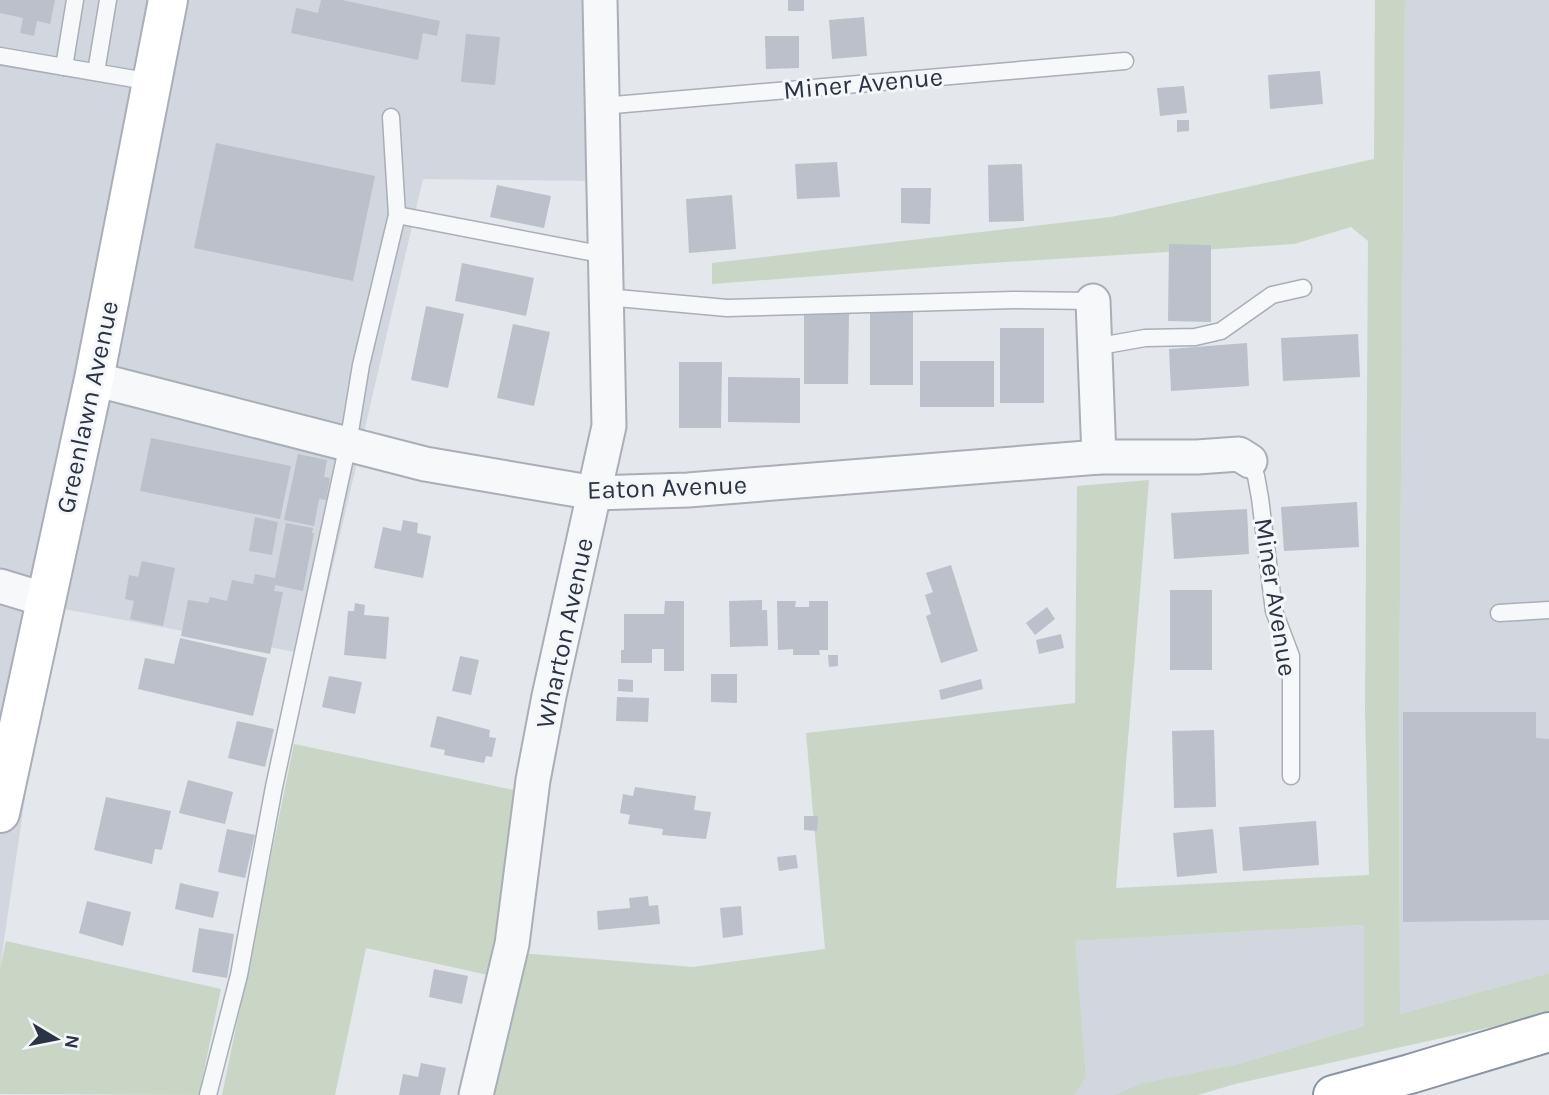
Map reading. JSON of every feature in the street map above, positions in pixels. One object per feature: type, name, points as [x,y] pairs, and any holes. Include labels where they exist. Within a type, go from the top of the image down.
[{"type":"main road","name":"Greenlawn Avenue","points":[[0,813],[93,379],[168,0]]},
{"type":"main road","points":[[1333,1095],[1549,1032]]},
{"type":"main road","points":[[1363,1095],[1410,1074]]},
{"type":"street","name":"Wharton Avenue","points":[[476,1095],[512,944],[533,780],[608,426],[600,0]]},
{"type":"street","points":[[1093,301],[1099,457]]},
{"type":"street","name":"Eaton Avenue","points":[[93,379],[425,464],[595,493],[688,490],[1099,457],[1239,454],[1250,461]]},
{"type":"street","points":[[0,586],[46,600]]},
{"type":"lane","points":[[64,67],[75,0]]},
{"type":"lane","points":[[96,72],[108,0]]},
{"type":"lane","points":[[0,56],[152,82]]},
{"type":"lane","name":"Miner Avenue","points":[[602,106],[1125,61]]},
{"type":"lane","points":[[208,1095],[239,975],[274,787],[348,444],[361,365],[397,215],[391,117]]},
{"type":"lane","points":[[397,215],[605,255]]},
{"type":"lane","points":[[1094,347],[1145,338],[1195,337],[1221,331],[1272,296],[1303,288]]},
{"type":"lane","points":[[606,297],[727,307],[1013,300],[1093,301]]},
{"type":"lane","name":"Miner Avenue","points":[[1250,461],[1258,487],[1274,611],[1291,656],[1291,776]]},
{"type":"lane","points":[[1499,613],[1549,610]]},
{"type":"shaded area","points":[[0,0],[592,0],[595,181],[423,179],[312,655],[53,607],[0,968]]},
{"type":"shaded area","points":[[1405,0],[1549,0],[1549,973],[1400,1014],[1399,713]]},
{"type":"shaded area","points":[[1364,925],[1364,1026],[1242,1063],[1142,1083],[1114,1095],[1074,1095],[1086,1077],[1074,941]]},
{"type":"green space","points":[[1375,0],[1405,0],[1399,713],[1400,1014],[1549,973],[1549,1014],[1235,1084],[1198,1095],[1114,1095],[1142,1083],[1242,1063],[1364,1026],[1364,925],[1075,941],[1086,1077],[1074,1095],[487,1095],[520,953],[693,967],[825,949],[806,733],[1075,703],[1077,486],[1149,480],[1116,888],[1369,875],[1365,710],[1368,241],[1351,227],[1294,244],[712,284],[712,263],[1111,217],[1374,159]]},
{"type":"green space","points":[[294,744],[523,792],[497,977],[366,948],[335,1095],[222,1095]]},
{"type":"green space","points":[[6,941],[221,989],[199,1095],[0,1094],[0,968]]},
{"type":"building","points":[[0,0],[55,0],[50,24],[37,21],[34,36],[20,33],[23,18],[0,13]]},
{"type":"building","points":[[321,0],[342,0],[440,21],[437,36],[423,33],[418,60],[291,33],[296,8],[318,13]]},
{"type":"building","points":[[788,0],[804,0],[804,11],[788,11]]},
{"type":"building","points":[[864,17],[867,56],[832,59],[829,20]]},
{"type":"building","points":[[466,34],[500,37],[495,85],[461,82]]},
{"type":"building","points":[[765,36],[799,36],[799,68],[766,69]]},
{"type":"building","points":[[1320,71],[1323,104],[1270,109],[1268,75]]},
{"type":"building","points":[[1184,86],[1187,113],[1160,116],[1157,88]]},
{"type":"building","points":[[1177,120],[1189,120],[1189,131],[1177,132]]},
{"type":"building","points":[[216,143],[375,176],[353,281],[194,248]]},
{"type":"building","points":[[837,162],[840,197],[797,199],[795,164]]},
{"type":"building","points":[[1022,164],[1024,221],[989,222],[988,165]]},
{"type":"building","points":[[497,185],[551,196],[544,228],[490,217]]},
{"type":"building","points":[[901,188],[931,188],[930,224],[901,223]]},
{"type":"building","points":[[732,195],[736,249],[689,253],[686,199]]},
{"type":"building","points":[[1169,244],[1211,245],[1211,322],[1168,321]]},
{"type":"building","points":[[462,263],[534,278],[526,316],[455,301]]},
{"type":"building","points":[[426,306],[464,314],[448,388],[411,380]]},
{"type":"building","points":[[870,310],[913,310],[913,385],[870,385]]},
{"type":"building","points":[[804,313],[849,314],[848,384],[804,384]]},
{"type":"building","points":[[513,324],[550,332],[534,406],[497,398]]},
{"type":"building","points":[[1000,328],[1044,328],[1044,403],[1000,403]]},
{"type":"building","points":[[1358,334],[1360,377],[1283,381],[1281,338]]},
{"type":"building","points":[[1247,343],[1249,386],[1171,391],[1169,349]]},
{"type":"building","points":[[920,361],[994,361],[994,407],[920,407]]},
{"type":"building","points":[[679,362],[722,362],[721,428],[679,428]]},
{"type":"building","points":[[728,377],[800,378],[800,423],[728,422]]},
{"type":"building","points":[[151,438],[291,466],[280,519],[140,491]]},
{"type":"building","points":[[298,454],[327,460],[324,477],[330,478],[326,500],[319,499],[314,526],[284,520]]},
{"type":"building","points":[[1357,502],[1359,547],[1284,551],[1281,507]]},
{"type":"building","points":[[1247,509],[1249,554],[1174,559],[1171,513]]},
{"type":"building","points":[[255,517],[278,522],[272,555],[249,551]]},
{"type":"building","points":[[403,520],[418,523],[417,533],[431,536],[423,578],[374,568],[383,527],[401,531]]},
{"type":"building","points":[[286,523],[313,528],[314,533],[303,591],[275,585],[274,591],[283,592],[270,654],[181,636],[188,600],[208,603],[210,597],[227,601],[232,580],[253,584],[255,574],[275,578]]},
{"type":"building","points":[[142,561],[175,568],[163,626],[130,619],[134,601],[125,599],[129,575],[138,577]]},
{"type":"building","points":[[951,565],[978,651],[941,663],[926,616],[931,614],[925,595],[933,592],[926,573]]},
{"type":"building","points":[[1170,590],[1212,590],[1212,670],[1170,670]]},
{"type":"building","points":[[762,600],[762,610],[767,610],[768,646],[730,647],[729,601]]},
{"type":"building","points":[[665,601],[684,601],[684,671],[664,671],[664,649],[652,649],[652,663],[621,663],[621,650],[624,650],[624,614],[664,614]]},
{"type":"building","points":[[777,601],[796,601],[795,607],[809,607],[809,601],[828,601],[828,650],[819,650],[820,655],[793,655],[793,649],[778,650]]},
{"type":"building","points":[[355,603],[365,605],[364,615],[389,617],[386,659],[344,655],[348,611],[354,611]]},
{"type":"building","points":[[1047,607],[1055,619],[1035,635],[1026,623]]},
{"type":"building","points":[[1061,634],[1064,648],[1039,654],[1036,640]]},
{"type":"building","points":[[180,638],[267,658],[253,716],[138,689],[145,658],[174,664]]},
{"type":"building","points":[[828,655],[838,655],[838,666],[829,667]]},
{"type":"building","points":[[460,656],[479,660],[471,695],[452,691]]},
{"type":"building","points":[[711,674],[737,674],[737,703],[711,702]]},
{"type":"building","points":[[329,676],[362,682],[355,714],[322,707]]},
{"type":"building","points":[[618,679],[633,680],[633,692],[618,691]]},
{"type":"building","points":[[981,679],[983,689],[941,700],[939,690]]},
{"type":"building","points":[[617,697],[649,698],[648,722],[616,721]]},
{"type":"building","points":[[1403,712],[1536,712],[1536,738],[1549,739],[1549,920],[1403,922]]},
{"type":"building","points":[[437,716],[490,730],[489,737],[496,738],[492,757],[486,756],[484,763],[444,755],[445,750],[430,747]]},
{"type":"building","points":[[237,721],[274,729],[265,767],[228,758]]},
{"type":"building","points":[[1214,730],[1216,807],[1174,808],[1172,731]]},
{"type":"building","points":[[188,780],[233,792],[225,824],[179,813]]},
{"type":"building","points":[[635,787],[696,796],[694,810],[711,812],[706,839],[662,835],[663,829],[628,824],[630,815],[620,813],[623,794],[633,796]]},
{"type":"building","points":[[106,797],[171,811],[162,850],[155,849],[152,864],[94,850]]},
{"type":"building","points":[[804,816],[818,816],[817,831],[804,830]]},
{"type":"building","points":[[1316,821],[1319,865],[1243,871],[1239,827]]},
{"type":"building","points":[[227,829],[255,835],[245,878],[218,872]]},
{"type":"building","points":[[1213,829],[1217,873],[1177,877],[1173,833]]},
{"type":"building","points":[[796,855],[798,868],[779,871],[777,857]]},
{"type":"building","points":[[180,883],[219,892],[213,918],[175,909]]},
{"type":"building","points":[[648,896],[649,906],[658,905],[660,924],[598,930],[597,911],[630,908],[629,898]]},
{"type":"building","points":[[87,901],[131,912],[123,946],[79,933]]},
{"type":"building","points":[[741,906],[743,935],[723,938],[720,908]]},
{"type":"building","points":[[199,928],[234,934],[227,978],[192,972]]},
{"type":"building","points":[[434,969],[468,976],[462,1004],[429,997]]},
{"type":"building","points":[[421,1063],[446,1068],[440,1095],[399,1095],[403,1074],[418,1077]]}]
